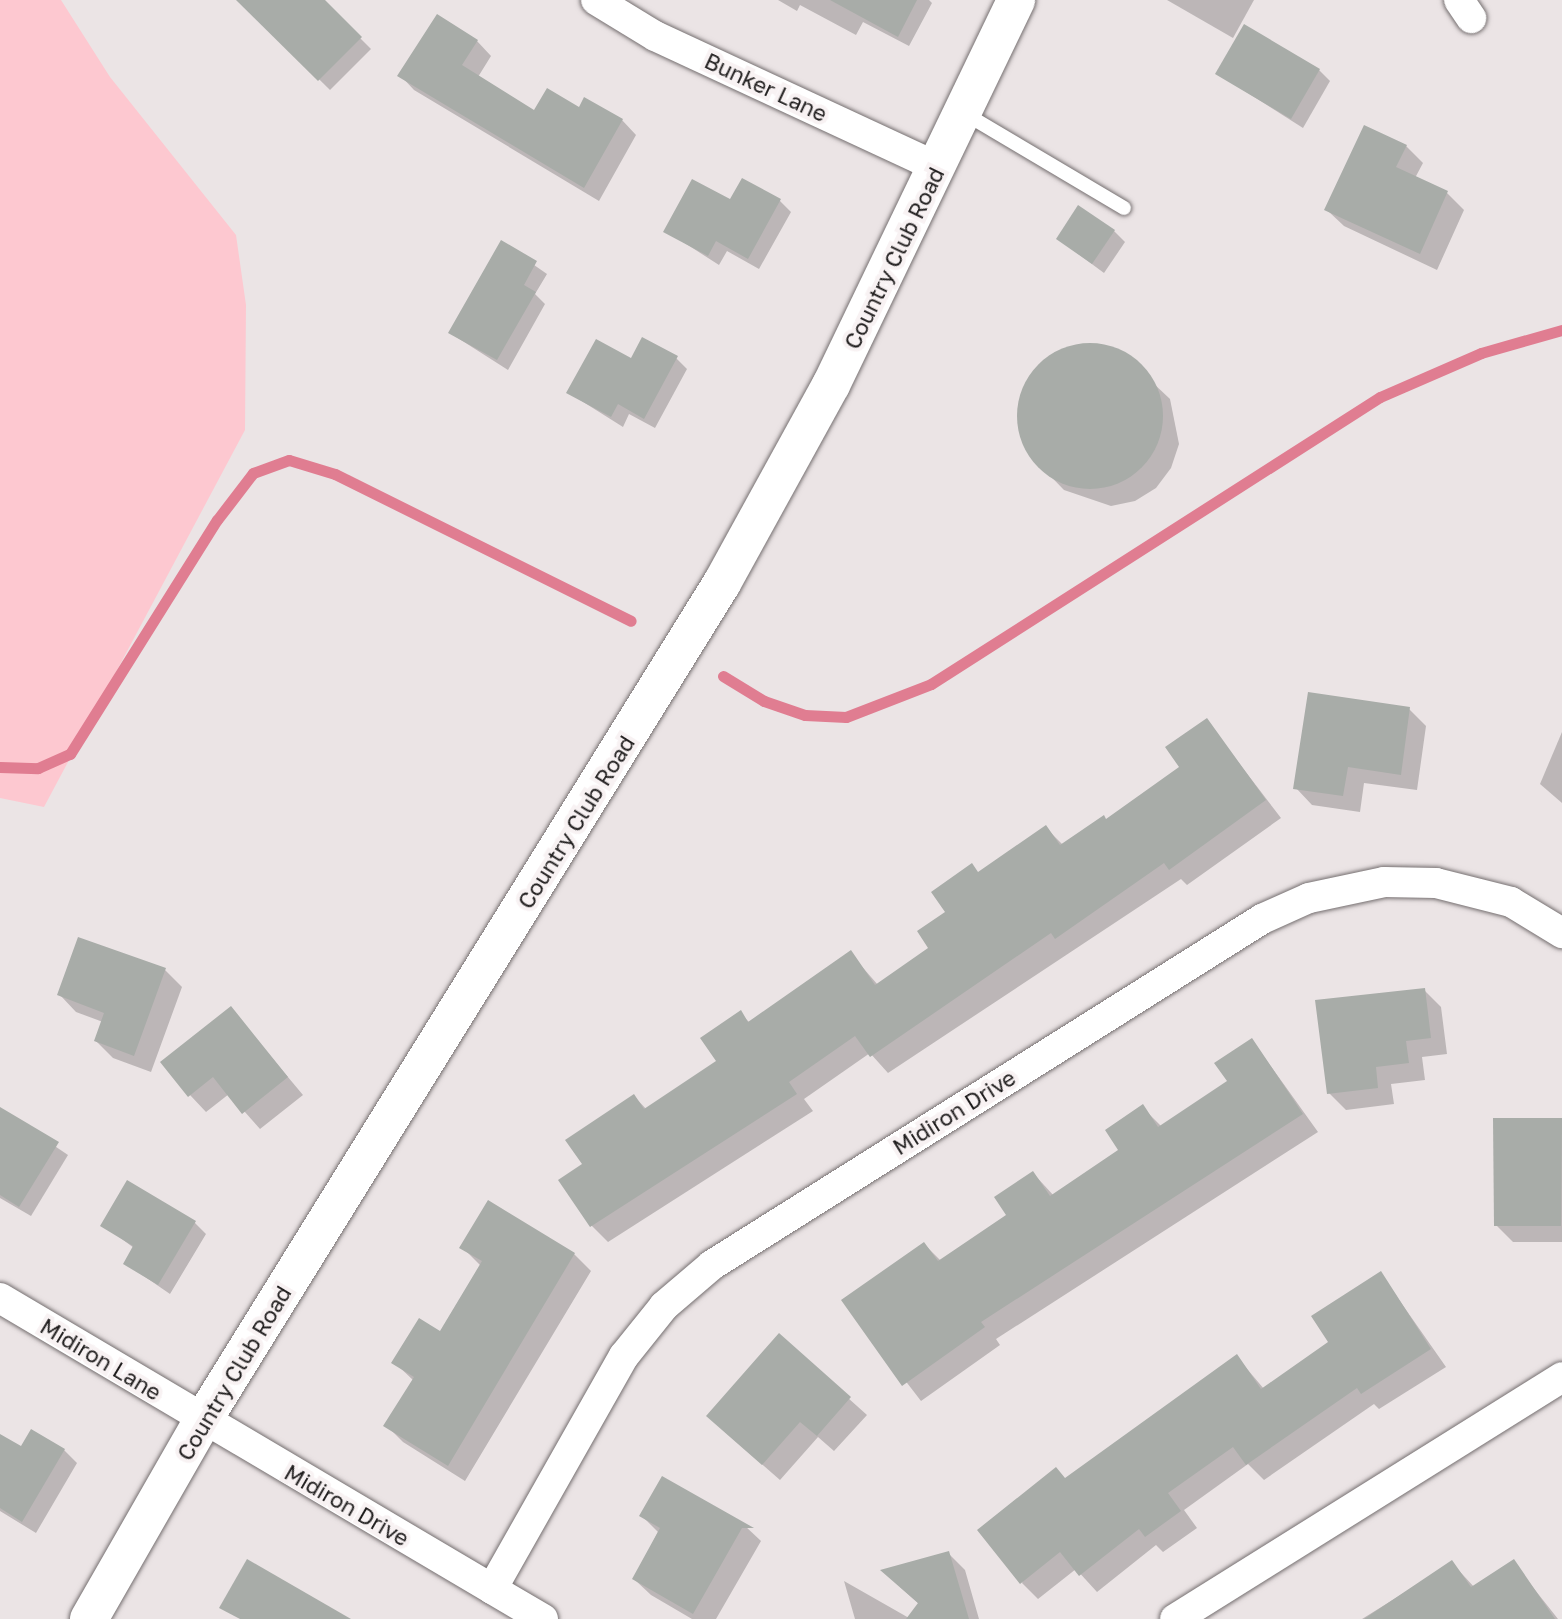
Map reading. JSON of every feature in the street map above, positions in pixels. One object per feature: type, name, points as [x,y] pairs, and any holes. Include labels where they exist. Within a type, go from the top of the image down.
[{"type":"street","name":"Bunker Lane","points":[[596,0],[655,36],[939,168]]},
{"type":"street","name":"Country Club Road","points":[[89,1619],[203,1420],[690,639],[831,385],[939,168],[1016,0]]},
{"type":"street","name":"Midiron Drive","points":[[492,1589],[624,1356],[664,1306],[712,1265],[1262,919],[1333,890],[1384,882],[1436,883],[1511,902],[1562,933]]},
{"type":"street","name":"Midiron Lane","points":[[0,1298],[203,1420]]},
{"type":"street","points":[[1175,1619],[1562,1377]]},
{"type":"street","name":"Midiron Drive","points":[[203,1420],[543,1619]]},
{"type":"lane","points":[[964,113],[1124,208]]},
{"type":"shaded area","points":[[0,0],[61,0],[110,77],[236,235],[246,305],[245,430],[44,807],[0,798]]},
{"type":"building","points":[[236,0],[325,0],[362,37],[318,81]]},
{"type":"building","points":[[830,0],[917,0],[898,37]]},
{"type":"building","points":[[437,14],[478,40],[462,65],[534,110],[547,88],[579,107],[584,97],[623,119],[584,188],[397,76]]},
{"type":"building","points":[[1244,24],[1320,69],[1291,119],[1215,74]]},
{"type":"building","points":[[1364,125],[1407,145],[1396,167],[1448,191],[1420,254],[1324,210]]},
{"type":"building","points":[[742,178],[781,199],[748,259],[716,241],[708,256],[663,232],[692,179],[730,199]]},
{"type":"building","points":[[1078,205],[1115,230],[1092,264],[1056,239]]},
{"type":"building","points":[[501,240],[537,261],[524,285],[536,292],[497,360],[448,333]]},
{"type":"building","points":[[642,337],[678,356],[644,419],[618,404],[611,417],[566,393],[596,339],[631,358]]},
{"type":"building","points":[[1090,343],[1118,349],[1141,365],[1157,388],[1163,416],[1157,444],[1141,467],[1118,483],[1090,489],[1062,483],[1039,467],[1023,444],[1017,416],[1023,388],[1039,365],[1062,349]]},
{"type":"building","points":[[1308,692],[1410,707],[1401,775],[1348,767],[1343,796],[1293,789]]},
{"type":"building","points":[[1207,718],[1266,800],[1169,870],[1164,863],[1055,939],[1051,933],[870,1057],[855,1036],[789,1082],[797,1094],[590,1227],[558,1180],[582,1164],[565,1140],[634,1094],[644,1109],[716,1061],[700,1038],[741,1010],[748,1022],[851,950],[875,985],[928,948],[917,931],[945,912],[931,892],[972,863],[978,872],[1046,825],[1060,845],[1104,815],[1106,819],[1179,767],[1165,747]]},
{"type":"building","points":[[78,937],[166,968],[134,1056],[94,1041],[104,1013],[57,995]]},
{"type":"building","points":[[1425,988],[1431,1038],[1406,1041],[1409,1063],[1376,1067],[1378,1088],[1327,1094],[1315,1000]]},
{"type":"building","points":[[231,1006],[288,1077],[242,1114],[213,1077],[188,1097],[160,1062]]},
{"type":"building","points":[[1252,1038],[1303,1114],[981,1322],[985,1327],[902,1386],[841,1300],[924,1242],[938,1261],[1006,1215],[994,1197],[1033,1171],[1050,1196],[1118,1150],[1105,1130],[1143,1104],[1158,1127],[1227,1081],[1214,1063]]},
{"type":"building","points":[[0,1107],[59,1142],[19,1207],[0,1195]]},
{"type":"building","points":[[1493,1118],[1562,1118],[1561,1226],[1494,1226]]},
{"type":"building","points":[[127,1180],[196,1221],[158,1285],[123,1264],[133,1246],[100,1226]]},
{"type":"building","points":[[488,1200],[575,1253],[448,1466],[383,1426],[414,1377],[391,1363],[419,1318],[440,1331],[482,1261],[459,1248]]},
{"type":"building","points":[[1381,1271],[1431,1349],[1361,1394],[1357,1388],[1246,1465],[1233,1447],[1168,1493],[1181,1511],[1145,1537],[1139,1529],[1079,1576],[1060,1552],[1020,1584],[977,1530],[1056,1467],[1065,1478],[1237,1354],[1261,1389],[1328,1342],[1311,1316]]},
{"type":"building","points":[[779,1333],[851,1397],[817,1436],[800,1422],[762,1465],[706,1416]]},
{"type":"building","points":[[31,1429],[65,1449],[22,1522],[0,1508],[0,1434],[21,1446]]},
{"type":"building","points":[[662,1476],[754,1528],[742,1528],[693,1614],[632,1579],[660,1528],[639,1516]]},
{"type":"building","points":[[949,1551],[969,1619],[906,1619],[918,1603],[880,1570]]},
{"type":"building","points":[[247,1559],[351,1619],[240,1619],[219,1608]]},
{"type":"building","points":[[1514,1559],[1555,1619],[1364,1619],[1452,1560],[1471,1587]]},
{"type":"waterway","points":[[723,676],[764,701],[805,715],[846,717],[931,684],[1380,397],[1481,353],[1562,330]]},
{"type":"waterway","points":[[0,767],[38,768],[70,754],[217,520],[253,473],[289,460],[335,474],[631,621]]}]
